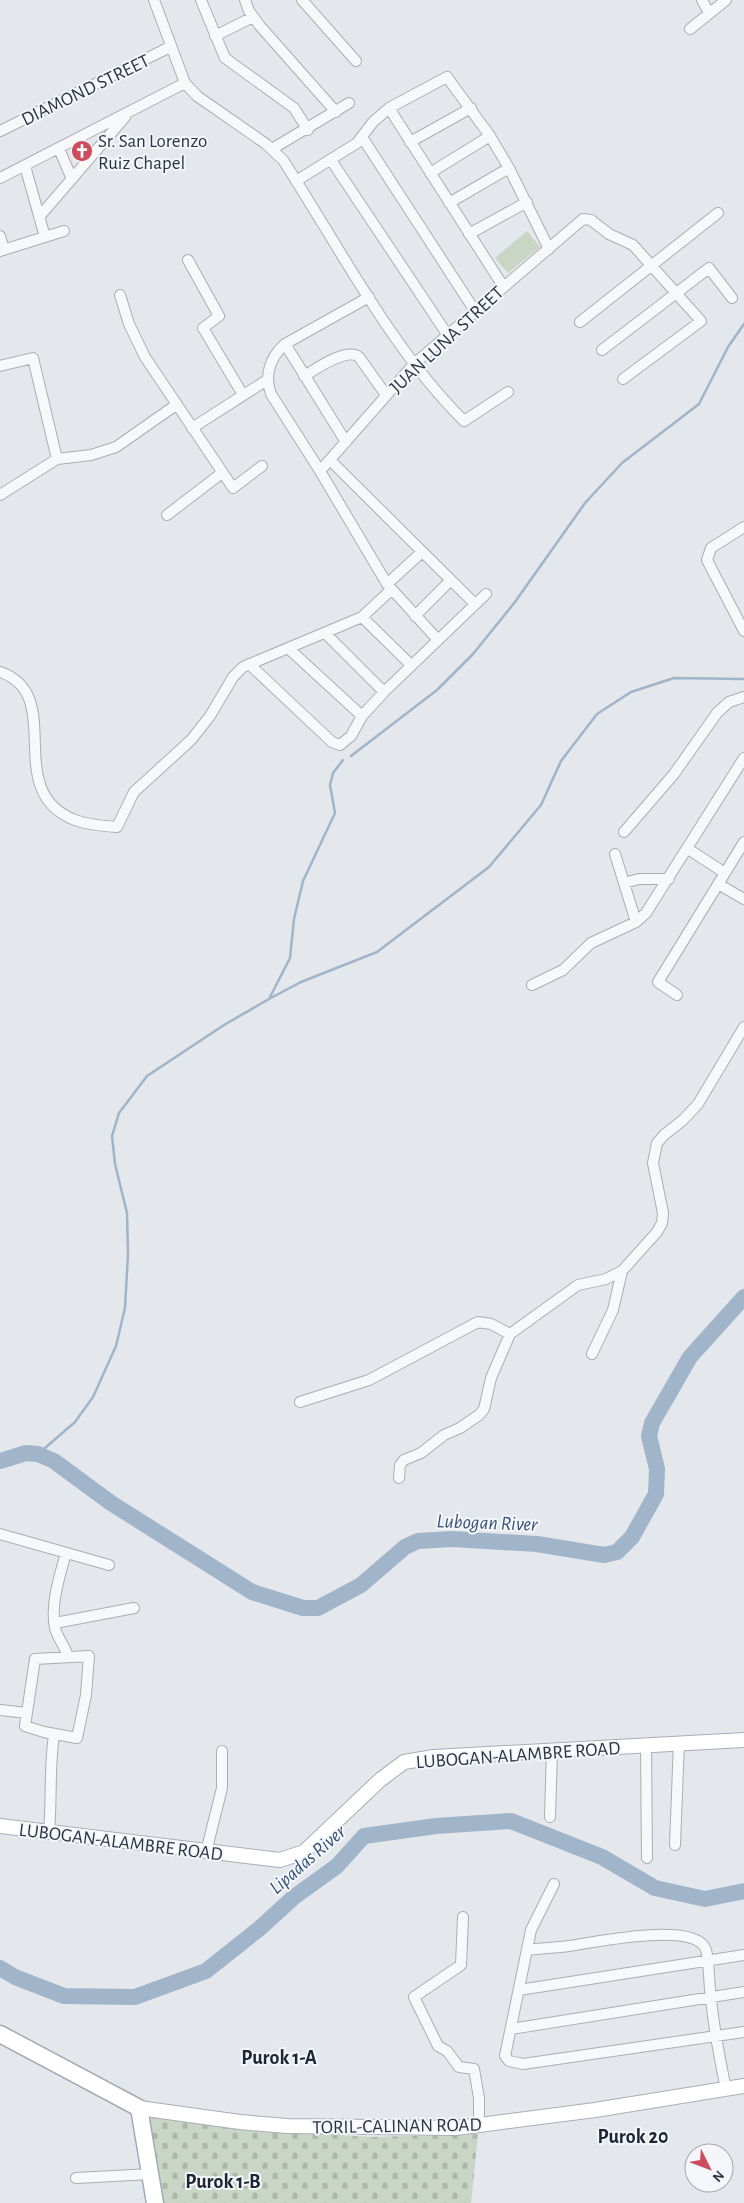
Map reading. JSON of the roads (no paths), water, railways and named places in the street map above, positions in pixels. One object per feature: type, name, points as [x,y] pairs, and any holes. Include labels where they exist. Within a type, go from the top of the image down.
[{"type":"main road","points":[[0,2034],[139,2108],[155,2203]]},
{"type":"street","points":[[154,0],[185,83],[197,96],[272,149],[296,181],[369,297],[414,364],[438,395],[464,421],[508,392]]},
{"type":"street","points":[[201,0],[215,36],[229,62],[294,108],[308,130]]},
{"type":"street","points":[[245,0],[253,17],[336,112]]},
{"type":"street","points":[[702,0],[709,13]]},
{"type":"street","points":[[690,29],[726,0]]},
{"type":"street","points":[[305,1],[356,61]]},
{"type":"street","points":[[215,36],[253,17]]},
{"type":"street","name":"DIAMOND STREET","points":[[0,131],[170,47]]},
{"type":"street","points":[[296,181],[351,148],[373,122],[389,108],[444,76],[451,80],[490,136],[527,202],[549,249]]},
{"type":"street","points":[[0,178],[59,150],[185,83]]},
{"type":"street","points":[[272,149],[308,130],[349,103]]},
{"type":"street","points":[[389,108],[503,286]]},
{"type":"street","points":[[410,142],[471,108]]},
{"type":"street","points":[[39,217],[129,112]]},
{"type":"street","points":[[430,173],[490,136]]},
{"type":"street","points":[[362,137],[475,311]]},
{"type":"street","points":[[59,150],[72,180]]},
{"type":"street","points":[[331,160],[447,334]]},
{"type":"street","points":[[25,166],[45,237]]},
{"type":"street","points":[[449,203],[509,168]]},
{"type":"street","points":[[469,234],[527,202]]},
{"type":"street","points":[[580,322],[718,213]]},
{"type":"street","name":"JUAN LUNA STREET","points":[[320,471],[414,364],[503,286],[583,220],[591,220],[609,234],[633,245],[701,321],[623,379]]},
{"type":"street","points":[[0,236],[2,250],[64,231]]},
{"type":"street","points":[[188,260],[219,316],[203,328],[243,394]]},
{"type":"street","points":[[602,350],[709,268],[732,298]]},
{"type":"street","points":[[120,295],[137,342],[176,405],[233,488],[262,466]]},
{"type":"street","points":[[369,297],[285,344],[275,356],[267,380],[271,394],[320,471],[389,587],[438,640]]},
{"type":"street","points":[[285,344],[346,442]]},
{"type":"street","points":[[304,376],[345,355],[353,353],[359,357],[386,395]]},
{"type":"street","points":[[0,366],[33,358],[57,459]]},
{"type":"street","points":[[192,428],[267,380]]},
{"type":"street","points":[[0,495],[57,459],[104,452],[130,438],[176,405]]},
{"type":"street","points":[[330,460],[475,604]]},
{"type":"street","points":[[167,514],[222,473]]},
{"type":"street","points":[[744,527],[711,548],[707,560],[744,631]]},
{"type":"street","points":[[0,672],[11,676],[19,682],[30,700],[35,718],[35,766],[40,786],[48,800],[58,810],[76,820],[116,828],[134,792],[191,740],[206,721],[233,677],[249,664],[362,617],[422,552]]},
{"type":"street","points":[[415,616],[451,580]]},
{"type":"street","points":[[249,664],[336,745],[345,742],[362,716],[384,692],[486,594]]},
{"type":"street","points":[[362,617],[411,666]]},
{"type":"street","points":[[325,633],[384,692]]},
{"type":"street","points":[[288,648],[362,716]]},
{"type":"street","points":[[624,832],[674,774],[716,713],[729,702],[744,696]]},
{"type":"street","points":[[532,985],[569,966],[578,954],[591,943],[636,922],[646,913],[744,758]]},
{"type":"street","points":[[677,994],[658,982],[744,842]]},
{"type":"street","points":[[688,848],[725,873]]},
{"type":"street","points":[[615,854],[636,922]]},
{"type":"street","points":[[624,883],[639,879],[669,879]]},
{"type":"street","points":[[718,884],[744,899]]},
{"type":"street","points":[[398,1478],[400,1465],[404,1460],[422,1453],[444,1435],[460,1428],[479,1415],[484,1409],[491,1378],[510,1334],[578,1285],[606,1279],[622,1271],[657,1232],[662,1223],[662,1204],[653,1163],[658,1143],[664,1135],[683,1120],[698,1104],[744,1027]]},
{"type":"street","points":[[592,1354],[613,1310],[622,1271]]},
{"type":"street","points":[[300,1402],[369,1380],[478,1322],[491,1324],[510,1334]]},
{"type":"street","points":[[0,1534],[109,1565]]},
{"type":"street","points":[[66,1553],[58,1586],[55,1623],[68,1657]]},
{"type":"street","points":[[55,1623],[134,1608]]},
{"type":"street","points":[[89,1656],[83,1714],[77,1738],[25,1726],[27,1713],[35,1659],[89,1656]]},
{"type":"street","points":[[0,1710],[27,1713]]},
{"type":"street","points":[[49,1831],[52,1796],[50,1763],[54,1734]]},
{"type":"street","name":"LUBOGAN-ALAMBRE ROAD","points":[[0,1826],[267,1860],[293,1857],[304,1852],[380,1780],[404,1762],[434,1756],[744,1740]]},
{"type":"street","points":[[675,1845],[679,1742]]},
{"type":"street","points":[[646,1745],[647,1858]]},
{"type":"street","points":[[550,1817],[552,1750]]},
{"type":"street","points":[[206,1852],[222,1788],[222,1751]]},
{"type":"street","points":[[554,1884],[531,1930],[505,2056],[509,2061],[522,2064],[744,2032]]},
{"type":"street","points":[[463,1917],[461,1965],[414,1997],[438,2046],[447,2050],[458,2067],[474,2069],[479,2098],[479,2126]]},
{"type":"street","points":[[528,1950],[653,1934],[687,1938],[700,1942],[705,1947],[708,1961],[715,2036],[726,2089]]},
{"type":"street","points":[[519,1990],[744,1955]]},
{"type":"street","points":[[511,2029],[744,1992]]},
{"type":"street","name":"TORIL-CALINAN ROAD","points":[[139,2108],[240,2122],[287,2126],[386,2128],[479,2126],[744,2086]]},
{"type":"street","points":[[76,2178],[151,2174]]},
{"type":"waterway","points":[[351,756],[437,690],[473,654],[515,602],[585,503],[622,463],[699,404],[728,347],[744,324]]},
{"type":"waterway","points":[[38,1454],[75,1422],[93,1397],[116,1346],[125,1308],[128,1254],[127,1213],[115,1164],[112,1136],[119,1113],[147,1076],[224,1025],[269,999],[301,982],[377,952],[489,867],[541,805],[561,761],[597,714],[631,692],[674,678],[744,679]]},
{"type":"waterway","points":[[269,999],[290,958],[294,919],[303,881],[335,813],[330,785],[333,773],[343,760]]},
{"type":"waterway","name":"Lubogan River","points":[[0,1461],[26,1453],[38,1454],[54,1461],[111,1503],[252,1592],[303,1608],[318,1608],[361,1585],[405,1547],[418,1541],[452,1539],[537,1544],[604,1555],[617,1552],[632,1537],[656,1494],[657,1469],[649,1436],[652,1423],[690,1357],[744,1297]]},
{"type":"waterway","name":"Lipadas River","points":[[0,1968],[15,1977],[64,1996],[135,1997],[206,1971],[260,1928],[294,1897],[337,1866],[364,1836],[436,1826],[511,1821],[602,1857],[655,1888],[705,1899],[744,1891]]},
{"type":"place","name":"Sr. San Lorenzo Ruiz Chapel","points":[[82,151]]},
{"type":"district","name":"Purok 1-A","points":[[279,2057]]},
{"type":"district","name":"Purok 20","points":[[633,2136]]},
{"type":"district","name":"Purok 1-B","points":[[223,2181]]}]
